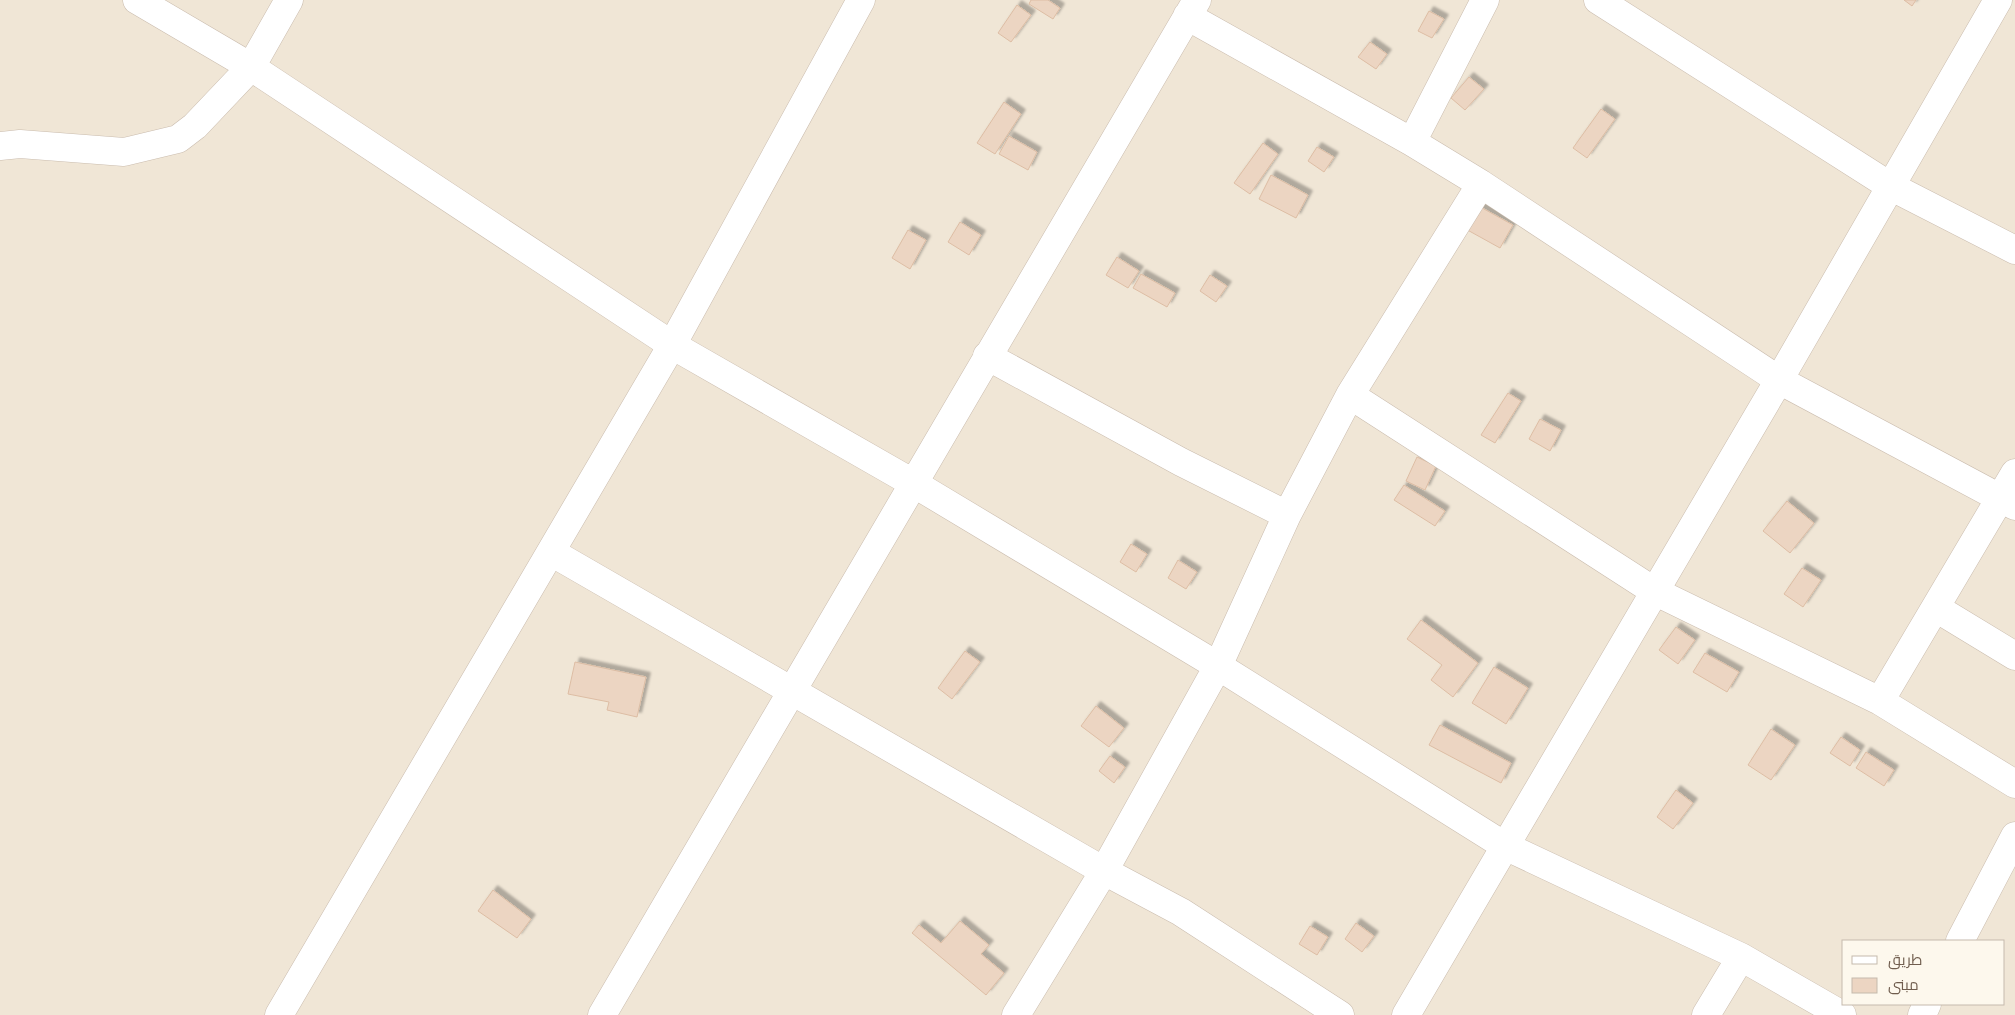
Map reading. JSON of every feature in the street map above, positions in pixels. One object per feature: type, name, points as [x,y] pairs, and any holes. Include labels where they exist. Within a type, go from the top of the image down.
[{"type":"street","points":[[137,0],[251,67],[672,345],[913,483],[1218,666],[1505,846],[1741,957],[1842,1015]]},
{"type":"street","points":[[0,146],[20,144],[124,152],[178,139],[195,126],[251,67],[289,0]]},
{"type":"street","points":[[287,1012],[672,345],[861,0]]},
{"type":"street","points":[[1412,142],[1485,0]]},
{"type":"street","points":[[1598,0],[1890,186],[2015,250]]},
{"type":"street","points":[[1406,1015],[1779,380],[1890,186],[2001,4]]},
{"type":"street","points":[[602,1015],[1192,8],[1481,184],[1779,380],[2008,502]]},
{"type":"street","points":[[1016,1015],[1104,871],[1218,666],[1287,515],[1350,394],[1481,184]]},
{"type":"street","points":[[987,356],[1181,462],[1287,515]]},
{"type":"street","points":[[1350,394],[1654,591],[1880,700],[2015,784]]},
{"type":"street","points":[[1880,700],[1936,608],[2008,502],[2015,473]]},
{"type":"street","points":[[551,552],[1104,871],[1181,912],[1340,1015]]},
{"type":"street","points":[[1936,608],[2015,656]]},
{"type":"street","points":[[1961,940],[2015,836]]},
{"type":"street","points":[[1706,1015],[1741,957]]},
{"type":"shaded area","points":[[0,0],[2015,0],[2015,1015],[0,1015]]},
{"type":"building","points":[[1031,0],[1048,0],[1060,8],[1053,19],[1029,4]]},
{"type":"building","points":[[1904,0],[1916,0],[1912,6]]},
{"type":"building","points":[[1017,5],[1031,15],[1011,42],[998,33]]},
{"type":"building","points":[[1429,11],[1444,19],[1432,38],[1418,31]]},
{"type":"building","points":[[1370,42],[1387,54],[1376,69],[1358,57]]},
{"type":"building","points":[[1469,77],[1484,89],[1465,110],[1451,98]]},
{"type":"building","points":[[1004,102],[1021,114],[995,154],[977,143]]},
{"type":"building","points":[[1601,109],[1615,119],[1587,158],[1573,148]]},
{"type":"building","points":[[1009,136],[1037,152],[1028,170],[999,154]]},
{"type":"building","points":[[1263,143],[1278,154],[1250,194],[1234,183]]},
{"type":"building","points":[[1317,147],[1334,157],[1324,172],[1308,161]]},
{"type":"building","points":[[1271,175],[1308,195],[1296,218],[1259,199]]},
{"type":"building","points":[[1475,204],[1513,225],[1500,248],[1462,227]]},
{"type":"building","points":[[960,222],[981,235],[969,255],[948,242]]},
{"type":"building","points":[[908,230],[926,240],[910,269],[892,258]]},
{"type":"building","points":[[1117,257],[1139,271],[1128,288],[1106,275]]},
{"type":"building","points":[[1141,274],[1175,293],[1167,307],[1133,288]]},
{"type":"building","points":[[1210,275],[1227,286],[1216,302],[1200,291]]},
{"type":"building","points":[[1508,393],[1521,401],[1495,443],[1481,435]]},
{"type":"building","points":[[1540,419],[1561,430],[1550,451],[1529,439]]},
{"type":"building","points":[[1417,457],[1436,466],[1425,490],[1406,481]]},
{"type":"building","points":[[1404,485],[1445,511],[1435,526],[1394,500]]},
{"type":"building","points":[[1787,501],[1814,523],[1790,553],[1763,531]]},
{"type":"building","points":[[1131,544],[1147,554],[1136,572],[1120,562]]},
{"type":"building","points":[[1178,560],[1197,572],[1186,589],[1168,578]]},
{"type":"building","points":[[1802,568],[1821,580],[1803,607],[1784,594]]},
{"type":"building","points":[[1421,620],[1478,663],[1453,697],[1431,680],[1442,665],[1407,639]]},
{"type":"building","points":[[1676,627],[1695,640],[1678,664],[1659,650]]},
{"type":"building","points":[[965,651],[980,662],[952,699],[938,688]]},
{"type":"building","points":[[1705,653],[1739,672],[1727,692],[1693,672]]},
{"type":"building","points":[[575,662],[646,677],[637,717],[607,710],[609,702],[568,694]]},
{"type":"building","points":[[1494,667],[1528,688],[1506,724],[1472,703]]},
{"type":"building","points":[[1096,706],[1124,728],[1109,747],[1081,726]]},
{"type":"building","points":[[1440,725],[1511,763],[1501,783],[1429,745]]},
{"type":"building","points":[[1771,729],[1795,745],[1771,780],[1748,765]]},
{"type":"building","points":[[1841,737],[1860,750],[1850,766],[1830,753]]},
{"type":"building","points":[[1866,752],[1894,770],[1884,786],[1856,768]]},
{"type":"building","points":[[1110,756],[1125,767],[1114,783],[1099,771]]},
{"type":"building","points":[[1676,790],[1693,803],[1673,829],[1657,817]]},
{"type":"building","points":[[493,890],[531,919],[517,938],[478,911]]},
{"type":"building","points":[[960,921],[989,945],[981,954],[1004,973],[986,995],[912,933],[919,925],[941,943]]},
{"type":"building","points":[[1356,923],[1374,936],[1362,952],[1345,939]]},
{"type":"building","points":[[1310,926],[1328,937],[1317,955],[1299,944]]}]
